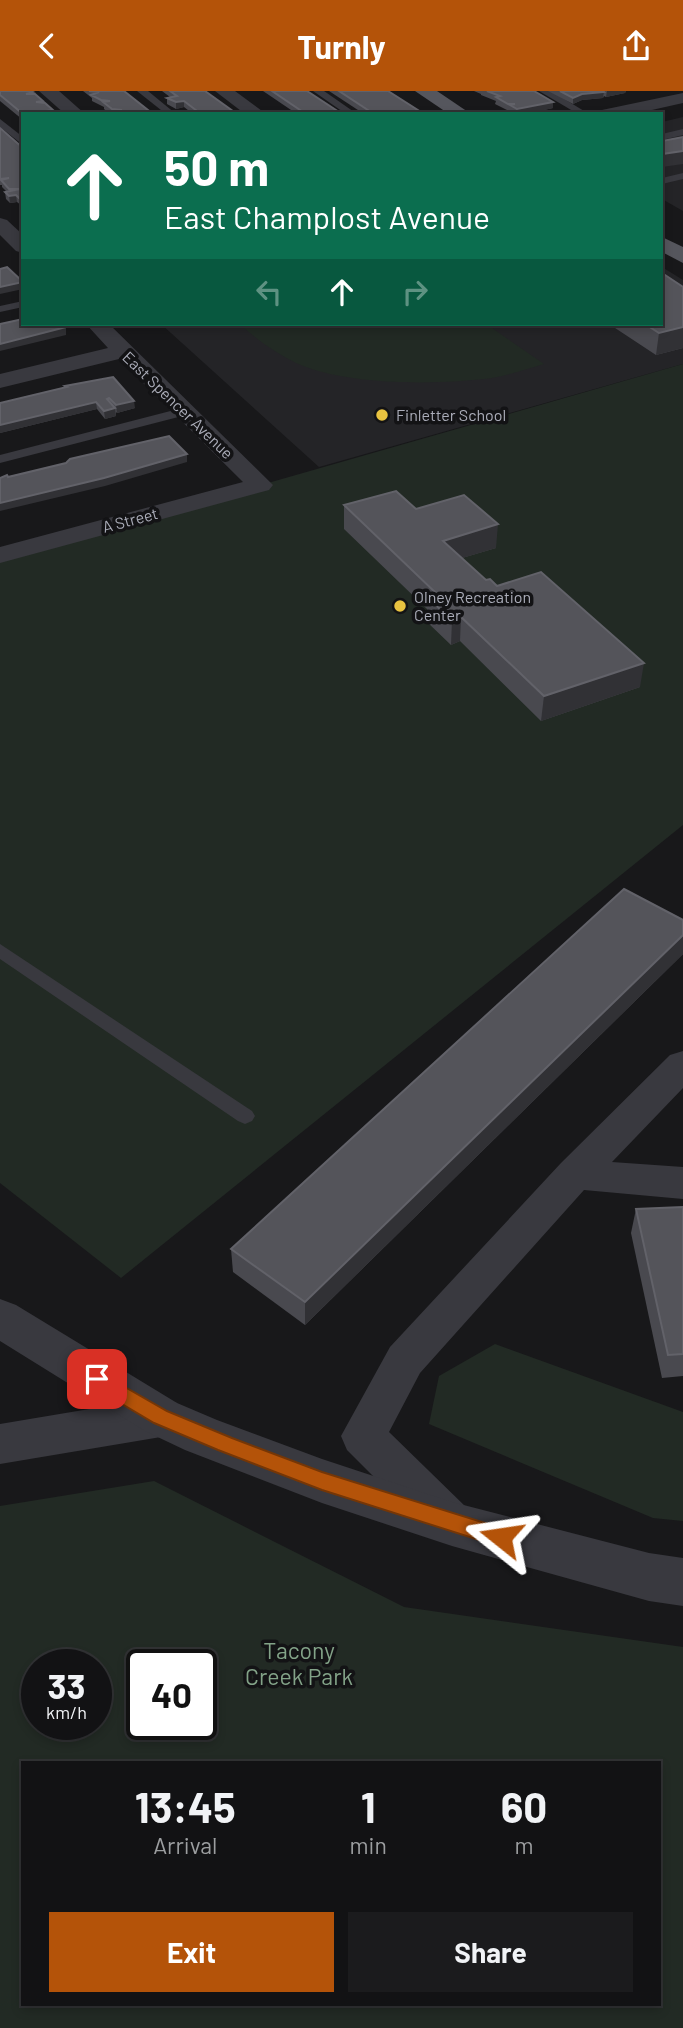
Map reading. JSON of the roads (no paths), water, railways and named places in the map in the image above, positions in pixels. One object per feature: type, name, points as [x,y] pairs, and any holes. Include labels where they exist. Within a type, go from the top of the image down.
[{"type":"main road","points":[[424,91],[458,112]]},
{"type":"main road","points":[[663,225],[683,237]]},
{"type":"main road","points":[[663,244],[683,257]]},
{"type":"street","points":[[48,91],[74,112]]},
{"type":"street","points":[[224,91],[254,112]]},
{"type":"street","points":[[617,112],[683,98]]},
{"type":"street","points":[[0,224],[15,241]]},
{"type":"street","name":"East Spencer Avenue","points":[[99,326],[260,485]]},
{"type":"street","points":[[0,381],[123,351]]},
{"type":"street","name":"A Street","points":[[0,555],[260,485]]},
{"type":"street","points":[[452,1524],[363,1436],[405,1360],[575,1174],[683,1065]]},
{"type":"street","points":[[575,1174],[683,1183]]},
{"type":"street","points":[[0,1318],[49,1351],[160,1417],[322,1481],[452,1524],[649,1577],[683,1582]]},
{"type":"street","points":[[0,1444],[160,1417]]},
{"type":"lane","points":[[142,91],[169,112]]},
{"type":"lane","points":[[318,91],[350,112]]},
{"type":"lane","points":[[544,91],[581,112]]},
{"type":"lane","points":[[0,122],[21,140]]},
{"type":"lane","points":[[663,137],[683,132]]},
{"type":"lane","points":[[663,170],[683,166]]},
{"type":"lane","points":[[663,181],[683,176]]},
{"type":"lane","points":[[0,309],[21,304]]},
{"type":"lane","points":[[0,459],[186,411]]},
{"type":"lane","points":[[0,950],[245,1116]]},
{"type":"place","name":"Finletter School","points":[[382,415]]},
{"type":"place","name":"Olney Recreation Center","points":[[400,606]]},
{"type":"park label","name":"Tacony Creek Park","points":[[299,1664]]}]
